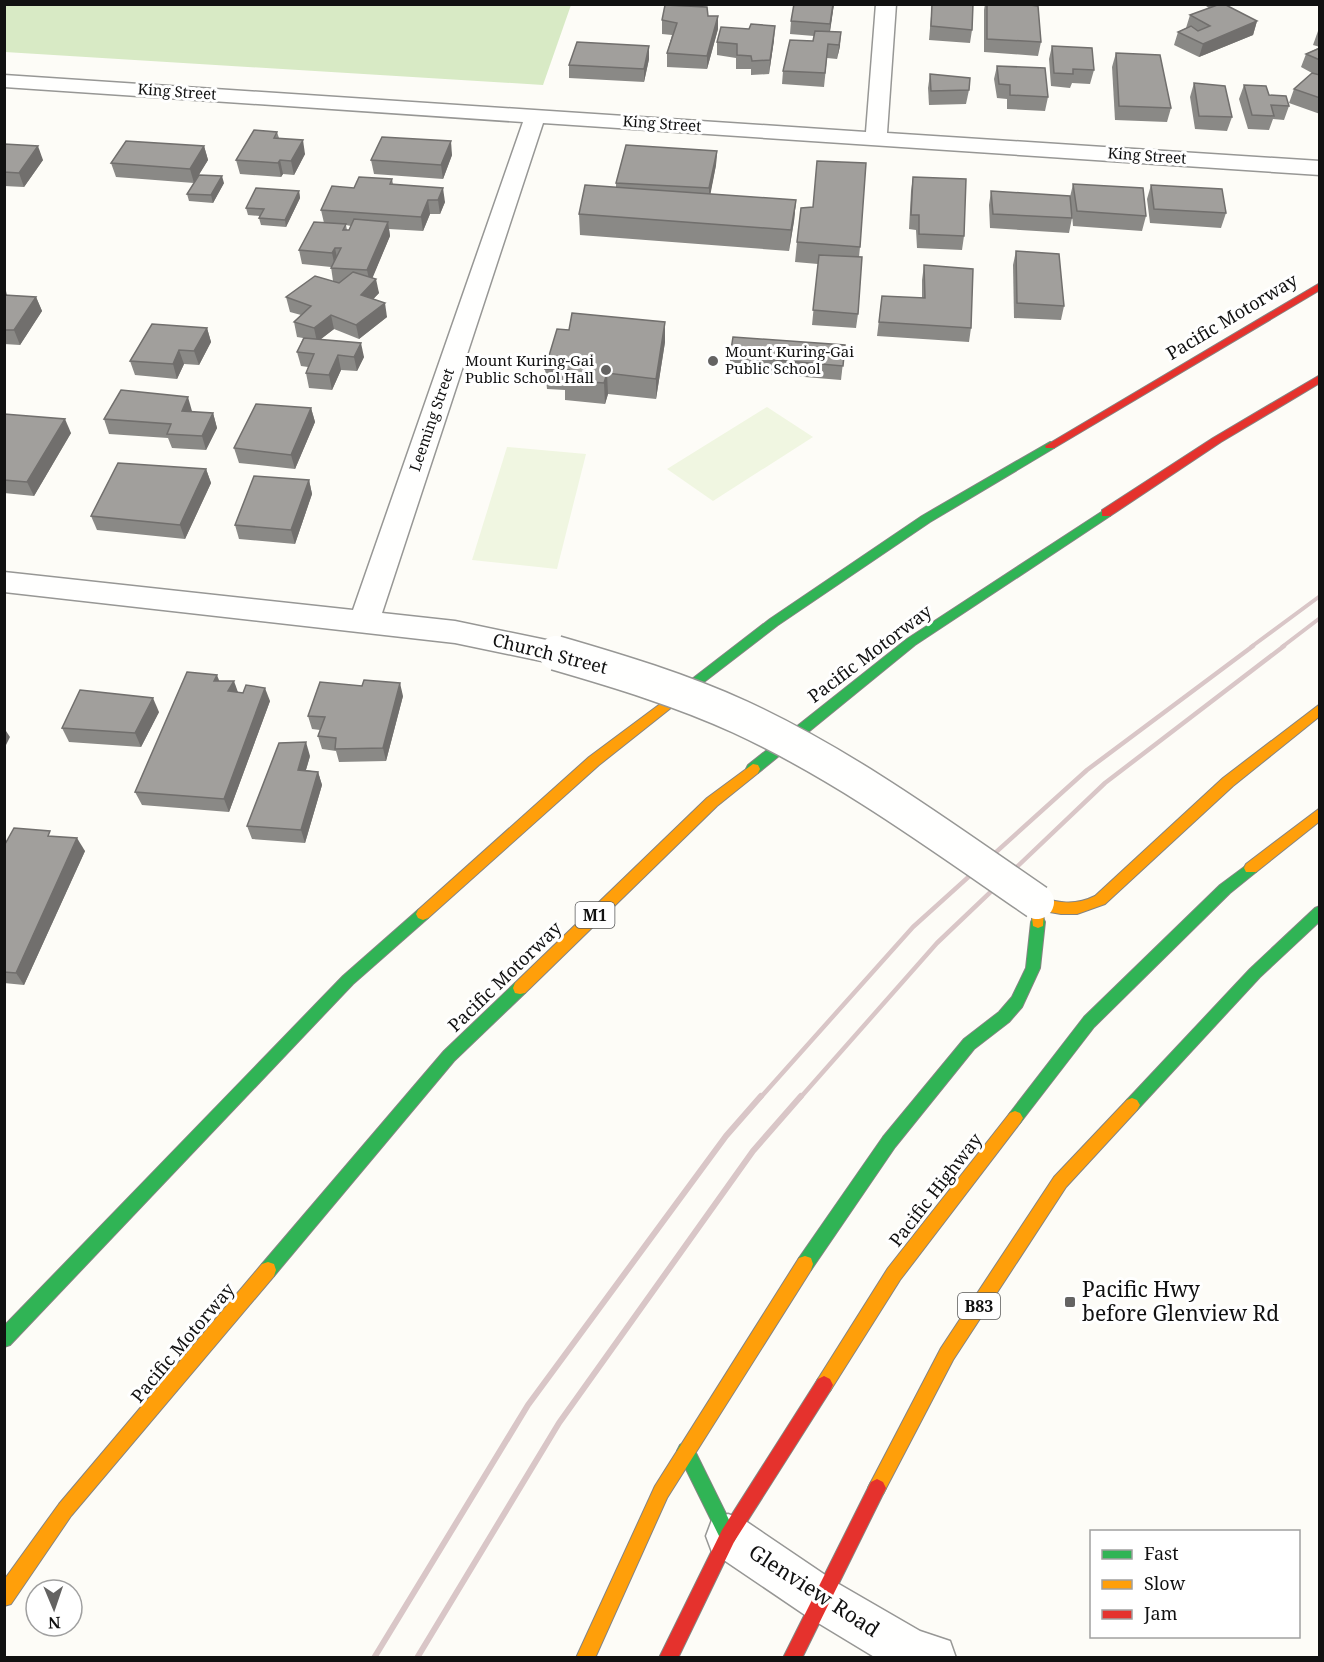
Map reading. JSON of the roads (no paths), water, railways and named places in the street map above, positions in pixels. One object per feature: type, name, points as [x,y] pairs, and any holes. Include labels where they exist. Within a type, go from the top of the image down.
[{"type":"main road","name":"Pacific Motorway","points":[[4,1339],[348,980],[594,761],[774,622],[926,519],[1320,286]]},
{"type":"main road","name":"Pacific Motorway","points":[[4,1597],[65,1510],[449,1056],[712,802],[911,642],[1217,440],[1320,378]]},
{"type":"main road","points":[[585,1658],[661,1492],[793,1281],[888,1142],[969,1044],[1004,1017],[1017,1002],[1033,968],[1038,936],[1037,902],[1065,911],[1090,906],[1100,900],[1228,782],[1320,709]]},
{"type":"main road","name":"Pacific Highway","points":[[668,1658],[728,1536],[894,1274],[1089,1022],[1225,889],[1320,813]]},
{"type":"main road","name":"B83","points":[[792,1658],[947,1354],[1060,1182],[1255,973],[1320,912]]},
{"type":"main road","points":[[686,1451],[728,1536]]},
{"type":"street","points":[[876,139],[886,4]]},
{"type":"street","name":"King Street","points":[[4,81],[1320,168]]},
{"type":"street","name":"Leeming Street","points":[[364,622],[535,116]]},
{"type":"street","name":"Church Street","points":[[4,582],[455,632],[556,652],[647,679],[740,717],[820,758],[880,794],[1037,902]]},
{"type":"street","name":"Glenview Road","points":[[728,1536],[821,1599],[911,1652],[933,1658]]},
{"type":"railway","points":[[1251,647],[1320,596]]},
{"type":"railway","points":[[1282,647],[1320,618]]},
{"type":"railway","points":[[760,1098],[913,927],[1087,770],[1253,646]]},
{"type":"railway","points":[[800,1098],[937,943],[1105,783],[1284,646]]},
{"type":"railway","points":[[374,1658],[528,1405],[726,1136],[761,1096]]},
{"type":"railway","points":[[417,1658],[559,1423],[753,1151],[801,1096]]},
{"type":"place","name":"Mount Kuring-Gai Public School","points":[[713,361]]},
{"type":"place","name":"Mount Kuring-Gai Public School Hall","points":[[606,370]]},
{"type":"place","name":"Pacific Hwy before Glenview Rd","points":[[1070,1302]]}]
